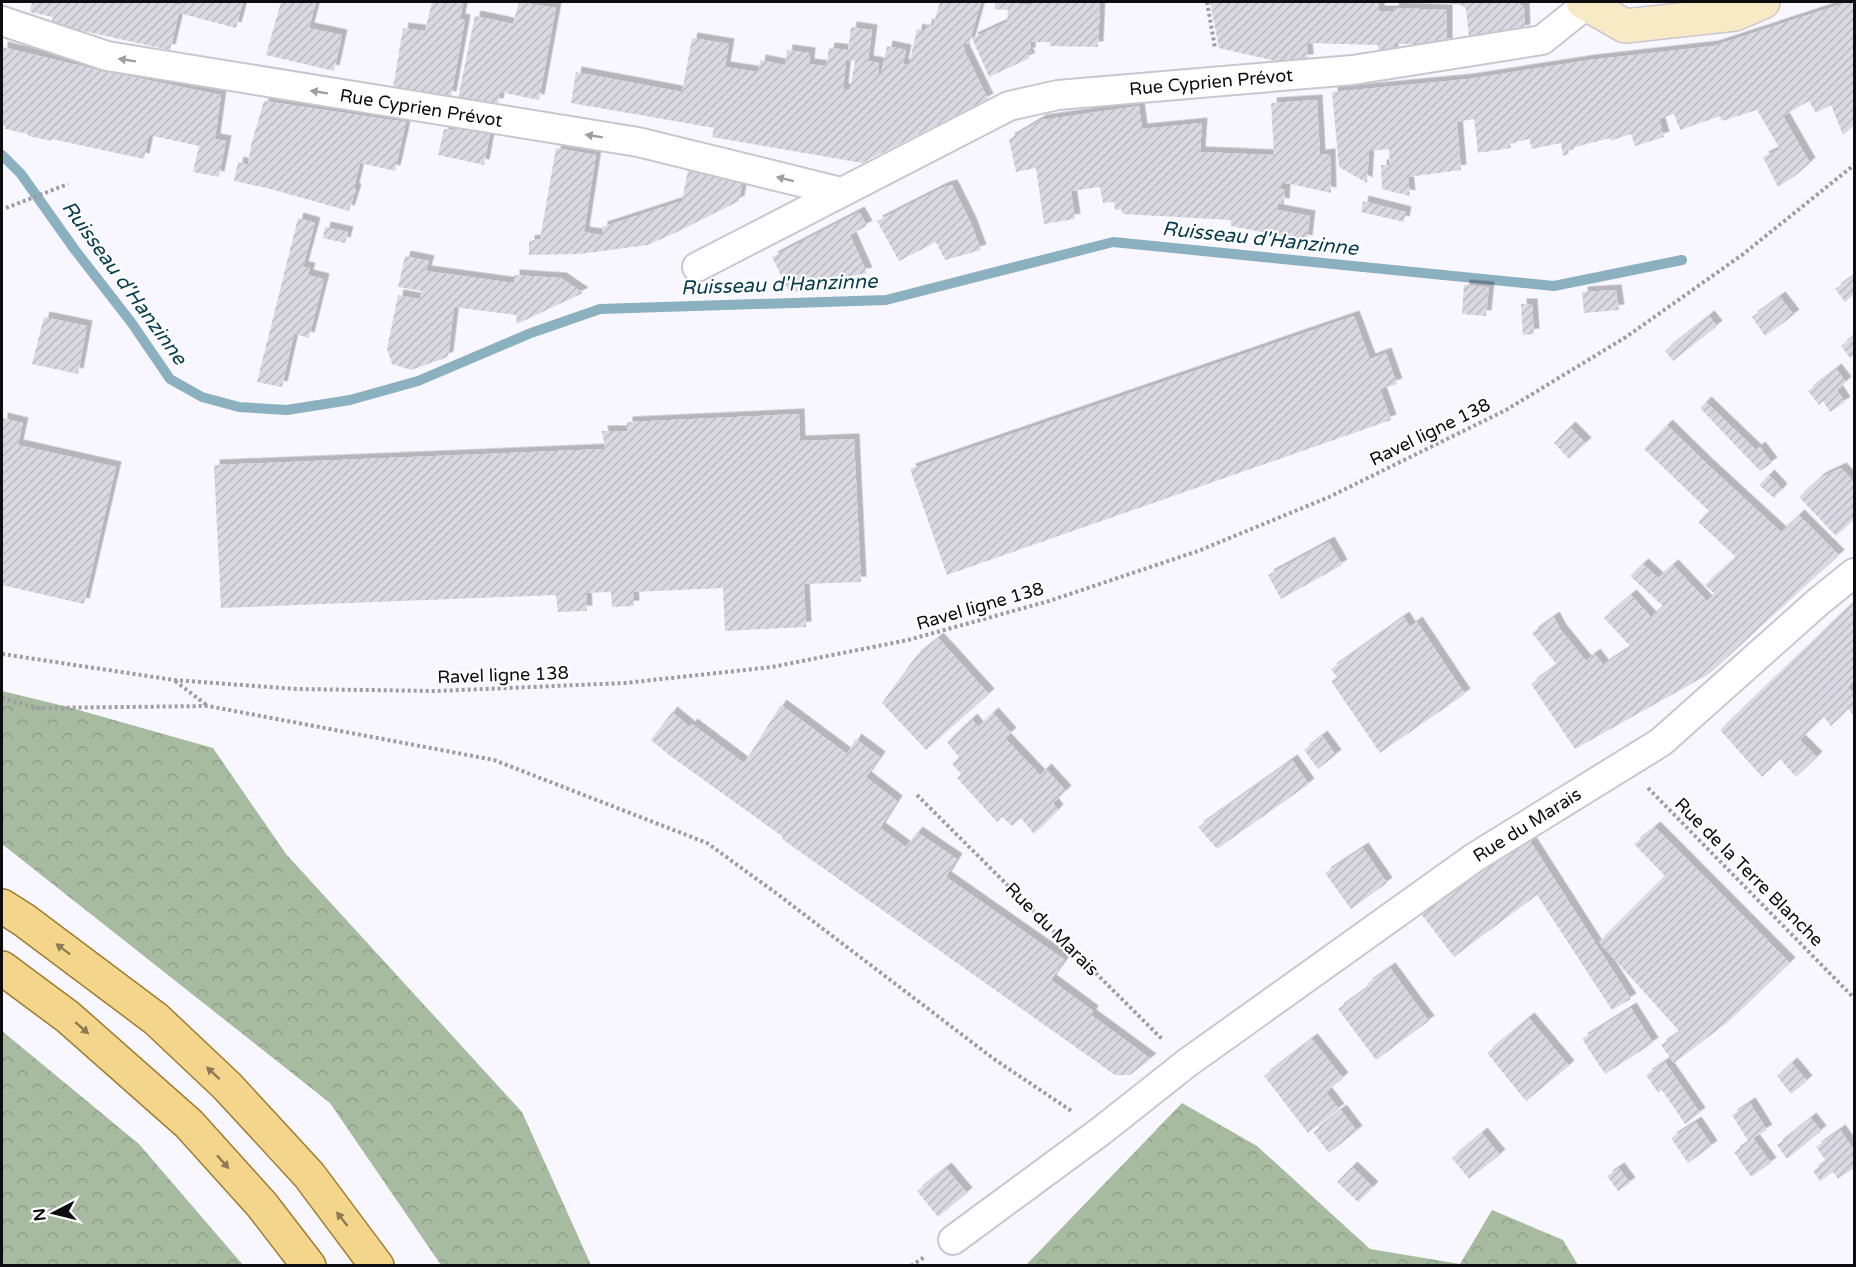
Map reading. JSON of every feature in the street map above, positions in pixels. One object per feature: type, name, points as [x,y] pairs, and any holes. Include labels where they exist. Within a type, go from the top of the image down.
[{"type":"main road","points":[[1585,3],[1625,26],[1734,14],[1763,2]]},
{"type":"main road","points":[[2,906],[156,1019],[227,1086],[309,1175],[377,1266]]},
{"type":"main road","points":[[2,968],[68,1017],[189,1124],[262,1205],[309,1266]]},
{"type":"street","name":"Rue Cyprien Prévot","points":[[697,267],[1009,106],[1058,95],[1353,70],[1542,40],[1585,3]]},
{"type":"street","name":"Rue Cyprien Prévot","points":[[2,21],[107,56],[638,142],[841,192]]},
{"type":"street","name":"Rue du Marais","points":[[953,1240],[1101,1131],[1187,1063],[1475,857],[1661,742],[1818,602],[1854,573]]},
{"type":"path","points":[[1207,2],[1221,81]]},
{"type":"path","name":"Ravel ligne 138","points":[[2,654],[174,680],[296,689],[437,692],[625,683],[772,667],[908,640],[1049,601],[1198,551],[1329,497],[1506,410],[1626,338],[1742,255],[1854,165]]},
{"type":"path","points":[[6,208],[68,184]]},
{"type":"path","points":[[174,680],[208,706]]},
{"type":"path","points":[[2,698],[39,708],[208,706],[494,760],[707,843],[994,1059],[1101,1131]]},
{"type":"path","name":"Rue de la Terre Blanche","points":[[1624,764],[1854,998]]},
{"type":"path","name":"Rue du Marais","points":[[917,795],[1187,1063]]},
{"type":"green space","points":[[2,691],[213,748],[286,854],[522,1112],[591,1265],[441,1265],[330,1103],[2,844]]},
{"type":"green space","points":[[2,1031],[139,1144],[243,1265],[2,1265]]},
{"type":"green space","points":[[1182,1103],[1257,1146],[1370,1249],[1460,1264],[1492,1210],[1563,1240],[1578,1265],[1026,1265]]},
{"type":"building","points":[[32,2],[164,2],[181,5],[182,2],[243,2],[236,28],[179,13],[170,50],[51,24],[53,17],[30,12]]},
{"type":"building","points":[[281,2],[316,2],[309,28],[342,35],[334,71],[266,55]]},
{"type":"building","points":[[432,2],[463,3],[460,19],[465,20],[451,97],[393,88],[403,28],[425,31]]},
{"type":"building","points":[[519,2],[556,8],[539,100],[500,92],[498,104],[458,98],[475,16],[513,24]]},
{"type":"building","points":[[940,2],[981,2],[969,44],[963,42],[965,52],[988,99],[862,163],[712,137],[714,128],[571,103],[576,72],[682,92],[692,38],[729,44],[725,67],[758,72],[760,60],[785,65],[787,50],[810,53],[809,64],[826,66],[829,48],[848,50],[851,27],[872,30],[868,61],[879,63],[878,74],[881,74],[887,46],[906,50],[903,64],[909,65],[917,29],[925,31],[927,24],[933,26]],"holes":[[[846,60],[855,61],[850,89],[843,89]]]},
{"type":"building","points":[[996,2],[1032,5],[1033,2],[1100,2],[1098,47],[1050,46],[1050,42],[1031,42],[1030,53],[1027,53],[1030,58],[989,77],[972,38],[1007,22],[1008,10],[994,9]]},
{"type":"building","points":[[1210,2],[1379,2],[1379,11],[1393,11],[1394,8],[1447,10],[1447,44],[1394,44],[1393,52],[1379,55],[1378,45],[1307,43],[1308,60],[1275,61],[1219,48]]},
{"type":"building","points":[[1443,2],[1517,2],[1524,7],[1525,30],[1469,38],[1466,9],[1461,5]]},
{"type":"building","points":[[1854,2],[1854,125],[1843,135],[1831,105],[1816,113],[1809,101],[1783,116],[1810,163],[1778,187],[1763,157],[1780,149],[1757,110],[1722,121],[1720,116],[1680,130],[1674,114],[1659,119],[1664,137],[1635,146],[1631,134],[1610,141],[1610,138],[1568,149],[1569,154],[1563,156],[1561,143],[1532,149],[1529,139],[1510,143],[1511,148],[1478,153],[1474,119],[1457,122],[1461,170],[1408,177],[1410,196],[1382,189],[1381,165],[1390,165],[1389,149],[1369,151],[1367,183],[1339,167],[1332,92],[1468,79],[1590,60],[1713,46]]},
{"type":"building","points":[[2,47],[221,95],[215,139],[226,141],[219,177],[193,172],[199,146],[149,135],[144,159],[28,136],[28,134],[5,129],[2,125]]},
{"type":"building","points":[[1317,100],[1320,155],[1330,154],[1331,193],[1282,182],[1280,189],[1285,189],[1284,204],[1278,203],[1278,210],[1310,216],[1307,241],[1231,226],[1231,220],[1123,214],[1121,209],[1115,210],[1114,202],[1103,203],[1100,187],[1071,191],[1075,219],[1044,224],[1036,168],[1016,172],[1009,139],[1041,120],[1139,106],[1142,129],[1202,123],[1200,152],[1274,155],[1271,103]]},
{"type":"building","points":[[264,101],[406,122],[395,171],[360,163],[354,188],[356,190],[349,211],[234,181],[238,162],[248,165],[251,145]]},
{"type":"building","points":[[454,126],[490,133],[484,165],[438,155],[444,129],[454,130]]},
{"type":"building","points":[[556,148],[596,155],[584,232],[602,235],[602,227],[682,201],[689,164],[744,173],[739,201],[648,245],[579,254],[529,255],[529,241],[540,239]]},
{"type":"building","points":[[952,185],[971,223],[981,250],[945,260],[936,242],[899,261],[877,221]]},
{"type":"building","points":[[1363,201],[1406,212],[1404,222],[1361,212]]},
{"type":"building","points":[[859,212],[867,226],[850,235],[867,273],[822,281],[802,291],[789,292],[772,257]]},
{"type":"building","points":[[298,218],[315,223],[303,267],[310,268],[308,275],[324,279],[309,338],[294,334],[282,387],[257,382]]},
{"type":"building","points":[[325,227],[348,232],[345,243],[323,238]]},
{"type":"building","points":[[405,256],[429,261],[426,271],[514,283],[514,275],[561,278],[583,293],[517,324],[516,315],[454,307],[448,357],[411,370],[392,364],[387,349],[398,295],[420,299],[422,291],[398,287]]},
{"type":"building","points":[[1854,276],[1854,295],[1845,302],[1835,289]]},
{"type":"building","points":[[1464,285],[1489,287],[1486,316],[1462,314]]},
{"type":"building","points":[[1616,290],[1619,310],[1584,313],[1582,292]]},
{"type":"building","points":[[1780,297],[1794,315],[1765,336],[1752,317]]},
{"type":"building","points":[[1521,304],[1532,304],[1534,334],[1523,335]]},
{"type":"building","points":[[1354,316],[1370,359],[1386,353],[1397,384],[1380,389],[1391,420],[947,575],[910,469]]},
{"type":"building","points":[[1709,316],[1717,326],[1673,361],[1665,351]]},
{"type":"building","points":[[44,317],[87,326],[78,374],[32,364]]},
{"type":"building","points":[[1854,336],[1854,355],[1850,358],[1841,346]]},
{"type":"building","points":[[1836,369],[1846,382],[1837,390],[1845,402],[1830,412],[1823,401],[1819,405],[1808,391]]},
{"type":"building","points":[[1706,402],[1756,450],[1760,447],[1772,463],[1760,471],[1700,408]]},
{"type":"building","points":[[799,414],[800,441],[854,439],[861,582],[804,584],[806,627],[725,631],[723,588],[633,592],[634,606],[612,607],[611,592],[586,593],[587,611],[558,612],[556,595],[221,608],[214,465],[605,449],[602,431],[627,431],[627,422]]},
{"type":"building","points":[[2,418],[23,423],[18,445],[116,467],[84,604],[2,585]]},
{"type":"building","points":[[1667,425],[1781,532],[1799,515],[1839,555],[1709,674],[1575,749],[1531,684],[1557,665],[1532,633],[1554,617],[1561,630],[1586,661],[1595,654],[1604,666],[1631,647],[1604,618],[1631,595],[1651,617],[1663,606],[1630,576],[1643,564],[1658,578],[1673,565],[1707,601],[1715,594],[1705,585],[1736,557],[1698,522],[1709,511],[1644,449]]},
{"type":"building","points":[[1570,427],[1586,443],[1569,459],[1554,443]]},
{"type":"building","points":[[1841,468],[1854,482],[1854,514],[1851,517],[1854,519],[1836,536],[1799,497],[1820,478]]},
{"type":"building","points":[[1769,475],[1782,489],[1774,498],[1759,485]]},
{"type":"building","points":[[1329,542],[1342,565],[1281,599],[1268,575]]},
{"type":"building","points":[[1854,601],[1854,680],[1848,687],[1854,694],[1854,715],[1848,709],[1831,726],[1824,717],[1800,740],[1817,757],[1796,777],[1780,759],[1762,777],[1720,730]]},
{"type":"building","points":[[1404,617],[1410,627],[1417,622],[1465,694],[1380,753],[1331,681],[1337,677],[1331,669]]},
{"type":"building","points":[[938,638],[989,694],[926,750],[882,703],[916,656]]},
{"type":"building","points":[[781,705],[847,754],[856,739],[880,757],[866,777],[897,801],[880,828],[906,847],[917,832],[957,859],[946,877],[1065,960],[1051,980],[1093,1011],[1091,1015],[1151,1059],[1130,1075],[1115,1075],[782,839],[783,837],[651,740],[672,712],[690,727],[692,724],[744,763]]},
{"type":"building","points":[[993,713],[1011,733],[1005,738],[1040,775],[1046,769],[1066,791],[1053,803],[1058,810],[1034,834],[1021,818],[1012,826],[1002,817],[997,822],[957,778],[961,774],[952,764],[959,757],[947,742],[972,719],[978,727]]},
{"type":"building","points":[[1322,736],[1336,755],[1318,769],[1304,750]]},
{"type":"building","points":[[1292,760],[1309,784],[1217,849],[1198,827]]},
{"type":"building","points":[[1655,827],[1790,963],[1728,1022],[1674,1063],[1661,1045],[1680,1032],[1599,942],[1665,876],[1634,844]]},
{"type":"building","points":[[1525,833],[1631,999],[1612,1010],[1537,895],[1454,957],[1419,911]]},
{"type":"building","points":[[1363,848],[1387,883],[1351,909],[1325,873]]},
{"type":"building","points":[[1390,968],[1429,1021],[1376,1060],[1338,1009],[1369,987],[1367,984]]},
{"type":"building","points":[[1631,1008],[1653,1043],[1605,1074],[1582,1039]]},
{"type":"building","points":[[1529,1018],[1569,1066],[1526,1101],[1487,1053]]},
{"type":"building","points":[[1312,1039],[1343,1078],[1326,1092],[1339,1109],[1308,1133],[1264,1076]]},
{"type":"building","points":[[1665,1062],[1700,1113],[1685,1124],[1662,1090],[1658,1093],[1646,1075]]},
{"type":"building","points":[[1792,1063],[1807,1081],[1791,1094],[1777,1076]]},
{"type":"building","points":[[1750,1103],[1767,1130],[1753,1138],[1771,1163],[1751,1177],[1734,1152],[1749,1142],[1732,1115]]},
{"type":"building","points":[[1341,1110],[1357,1131],[1329,1153],[1313,1132]]},
{"type":"building","points":[[1811,1118],[1821,1131],[1787,1159],[1777,1145]]},
{"type":"building","points":[[1696,1122],[1712,1146],[1688,1163],[1671,1138]]},
{"type":"building","points":[[1840,1130],[1854,1150],[1854,1168],[1838,1179],[1833,1172],[1820,1181],[1813,1171],[1826,1161],[1816,1147]]},
{"type":"building","points":[[1482,1133],[1500,1155],[1469,1179],[1452,1158]]},
{"type":"building","points":[[1352,1167],[1373,1187],[1358,1202],[1337,1182]]},
{"type":"building","points":[[946,1168],[967,1193],[938,1217],[917,1191]]},
{"type":"building","points":[[1619,1168],[1630,1183],[1618,1191],[1607,1176]]},
{"type":"waterway","name":"Ruisseau d'Hanzinne","points":[[2,155],[21,174],[75,250],[131,322],[170,379],[202,397],[239,407],[287,410],[350,400],[418,381],[531,333],[600,309],[886,300],[1113,242],[1554,286],[1682,260]]}]
